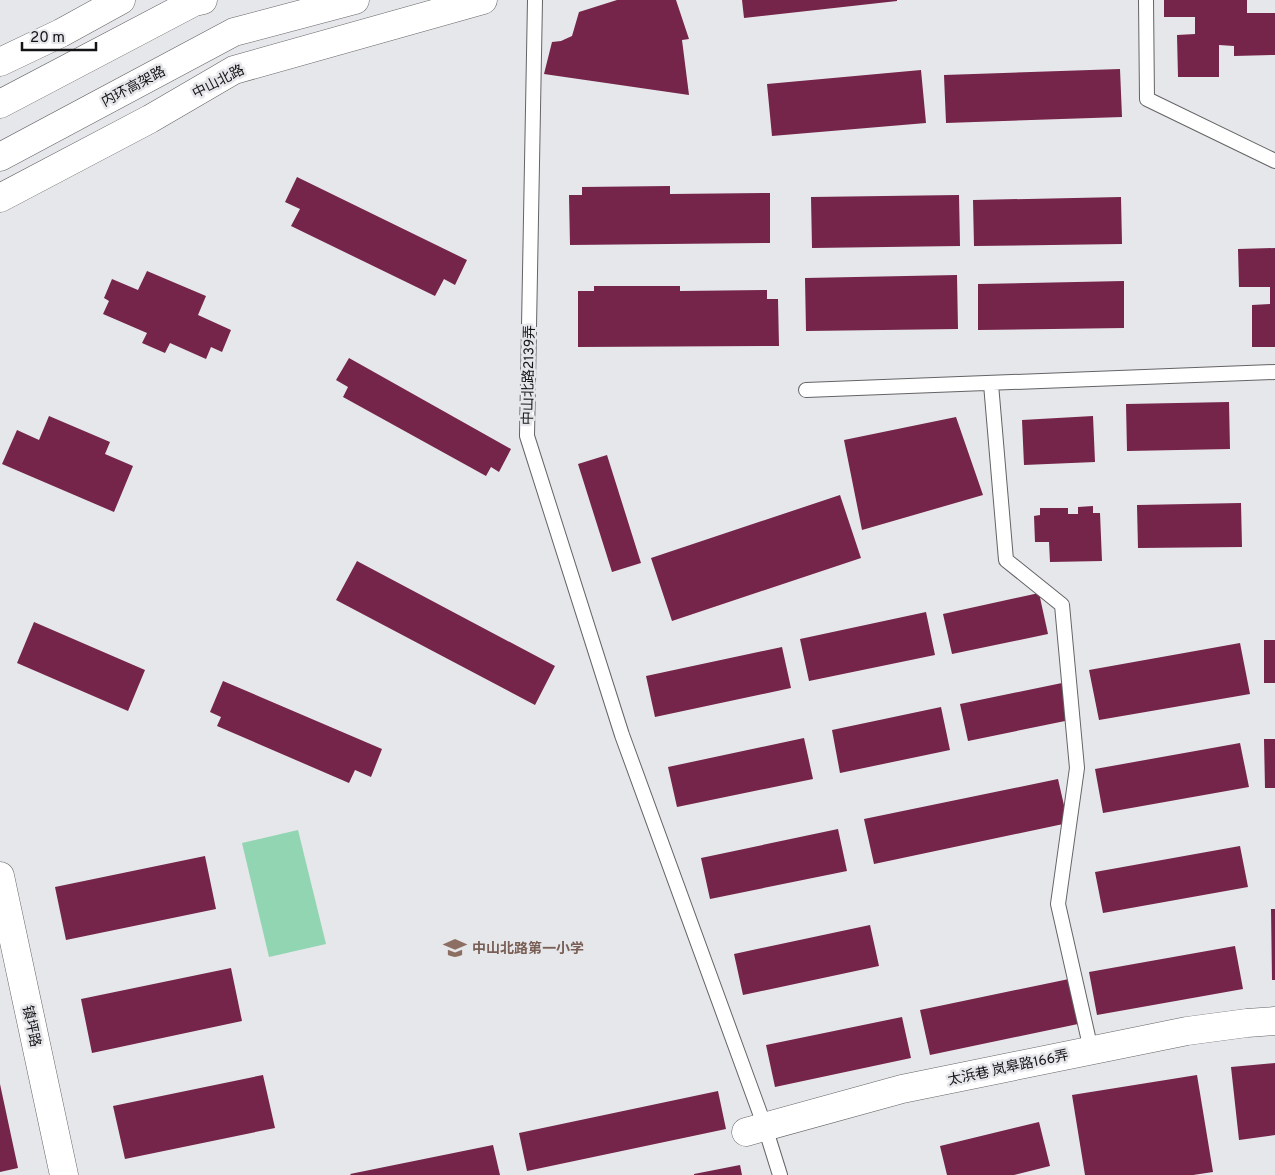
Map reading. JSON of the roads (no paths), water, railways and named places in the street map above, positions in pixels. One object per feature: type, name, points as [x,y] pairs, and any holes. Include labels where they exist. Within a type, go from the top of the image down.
[{"type":"main road","points":[[0,62],[121,0]]},
{"type":"main road","points":[[0,104],[194,2],[203,0]]},
{"type":"main road","name":"内环高架路","points":[[0,157],[234,32],[356,0]]},
{"type":"main road","name":"中山北路","points":[[0,198],[150,119],[234,70],[483,0]]},
{"type":"main road","name":"镇坪路","points":[[0,876],[64,1175]]},
{"type":"main road","name":"太浜巷 岚皋路166弄","points":[[755,1129],[902,1089],[1187,1031],[1275,1021]]},
{"type":"lane","name":"中山北路2139弄","points":[[535,0],[527,436],[622,735],[755,1129],[780,1175]]},
{"type":"lane","points":[[1146,0],[1146,98],[1275,162]]},
{"type":"lane","points":[[806,390],[1275,372]]},
{"type":"lane","points":[[991,384],[1006,560],[1062,605],[1077,768],[1058,904],[1091,1050]]},
{"type":"place","name":"中山北路第一小学","points":[[455,948]]}]
